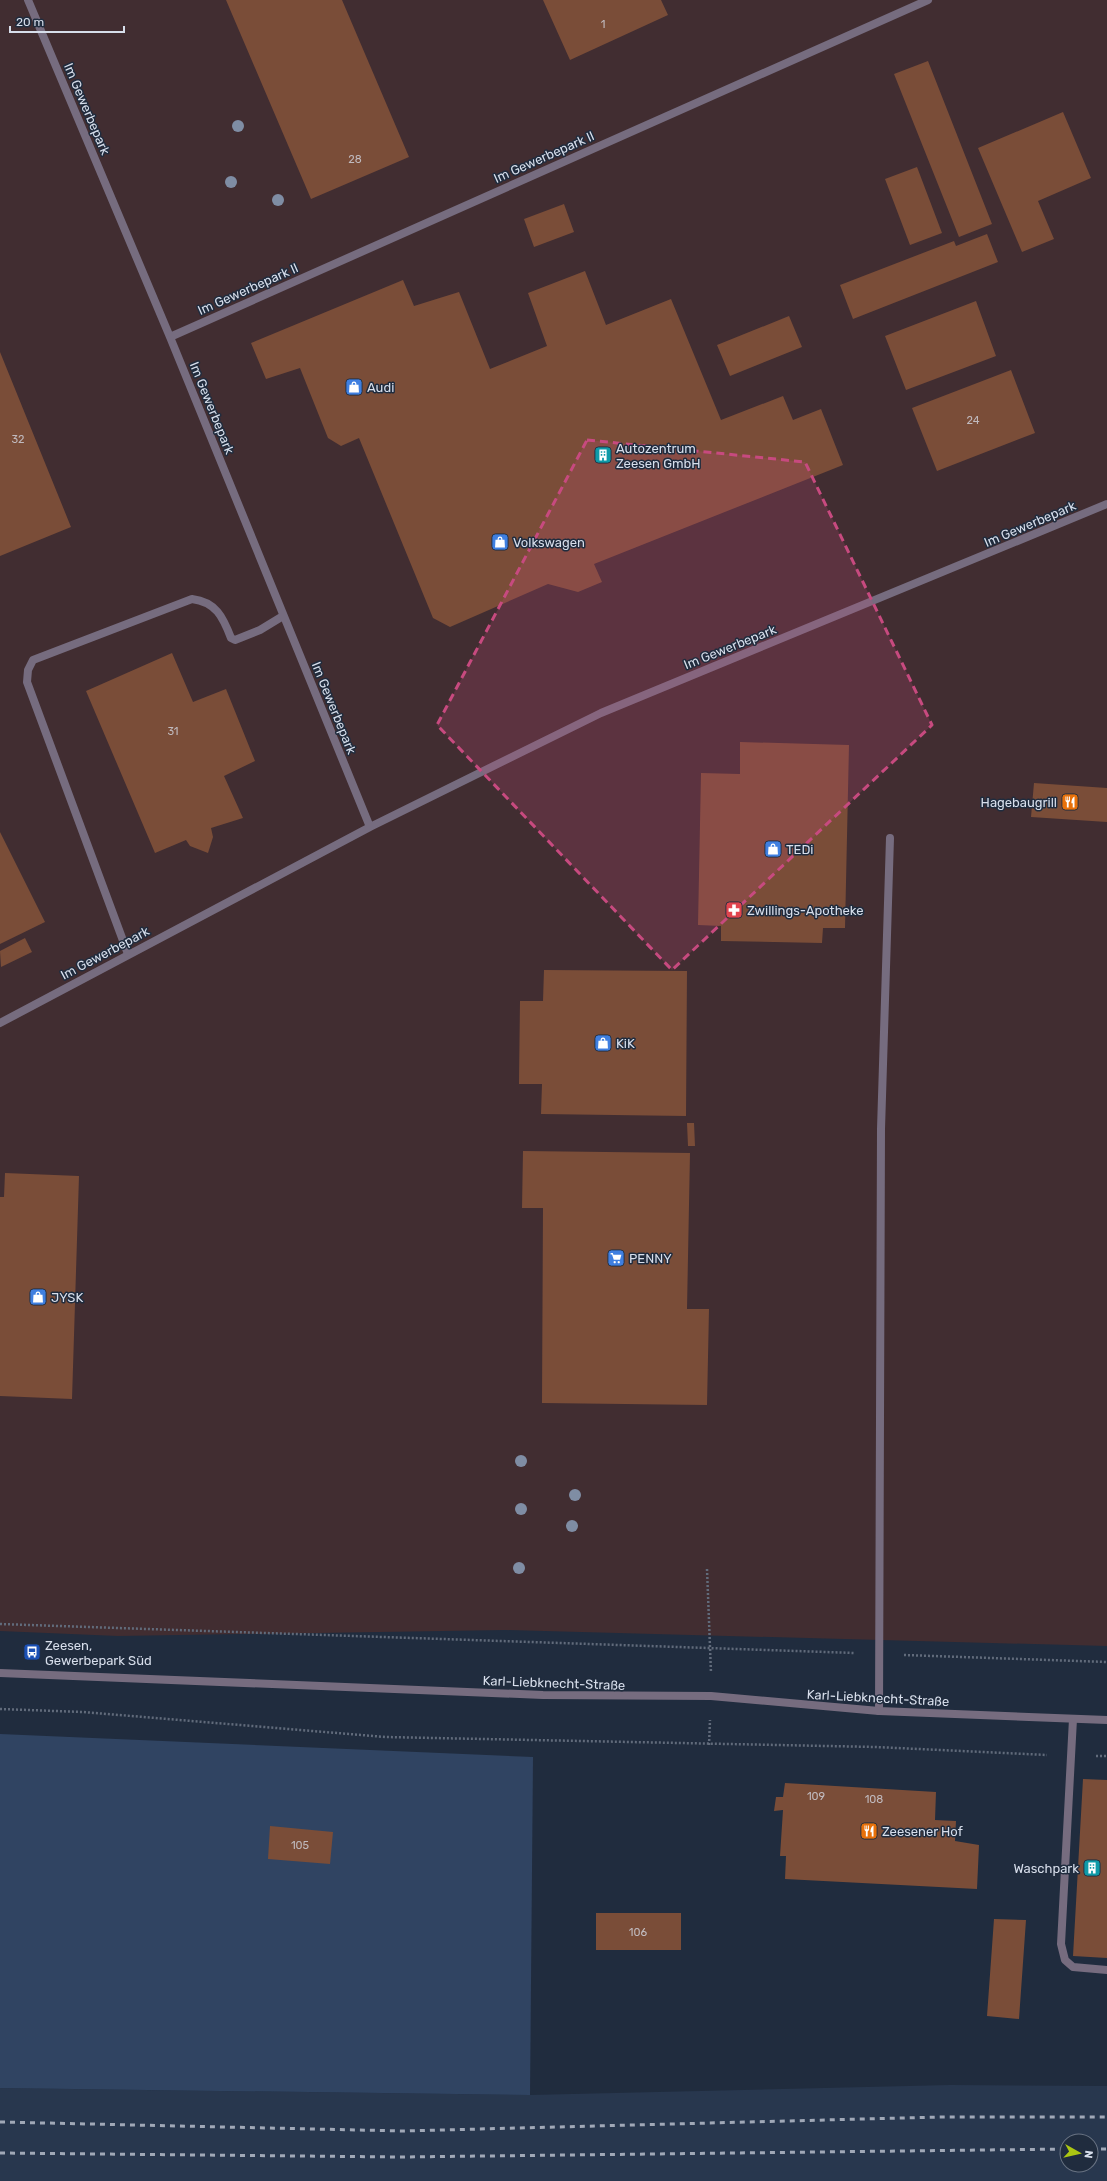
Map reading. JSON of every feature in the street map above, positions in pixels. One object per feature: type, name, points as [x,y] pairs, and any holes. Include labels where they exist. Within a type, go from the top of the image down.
[{"type":"street","name":"Im Gewerbepark","points":[[28,0],[170,337],[370,827]]},
{"type":"street","name":"Im Gewerbepark II","points":[[170,337],[928,0]]},
{"type":"street","name":"Im Gewerbepark","points":[[0,1022],[370,827],[602,713],[1107,504]]},
{"type":"street","points":[[128,954],[27,682],[28,670],[33,660],[192,599],[202,600],[223,616],[231,638],[235,640],[260,630],[283,616]]},
{"type":"street","points":[[880,1711],[881,1136],[890,838]]},
{"type":"street","name":"Karl-Liebknecht-Straße","points":[[0,1673],[543,1695],[710,1696],[880,1711],[1107,1720]]},
{"type":"street","points":[[1073,1718],[1061,1944],[1065,1960],[1073,1967],[1107,1970]]},
{"type":"path","points":[[707,1569],[712,1648],[709,1745]]},
{"type":"path","points":[[0,1624],[1107,1662]]},
{"type":"path","points":[[0,1709],[83,1712],[385,1737],[709,1745],[876,1747],[1071,1756],[1107,1756]]},
{"type":"highlighted area","points":[[587,440],[805,462],[932,725],[672,970],[437,725]]},
{"type":"shaded area","points":[[0,0],[1107,0],[1107,1646],[505,1630],[118,1636],[0,1631]]},
{"type":"shaded area","points":[[0,1734],[533,1757],[530,2095],[0,2088]]},
{"type":"shaded area","points":[[950,2085],[1107,2086],[1107,2181],[0,2181],[0,2088],[530,2095]]},
{"type":"building","points":[[226,0],[342,0],[409,157],[311,199]]},
{"type":"building","points":[[543,0],[661,0],[668,15],[570,60]]},
{"type":"building","points":[[928,61],[992,224],[959,237],[894,74]]},
{"type":"building","points":[[1063,112],[1091,178],[1038,201],[1054,239],[1022,252],[978,148]]},
{"type":"building","points":[[917,167],[942,233],[910,245],[885,179]]},
{"type":"building","points":[[564,204],[574,232],[534,247],[524,219]]},
{"type":"building","points":[[987,234],[998,262],[853,319],[840,285],[954,241],[956,246]]},
{"type":"building","name":"Autozentrum Zeesen GmbH","points":[[585,271],[606,325],[671,299],[721,420],[783,396],[793,420],[821,409],[843,465],[594,564],[602,582],[578,592],[548,584],[450,627],[433,618],[359,438],[341,446],[328,438],[300,368],[266,379],[251,343],[403,280],[414,306],[459,292],[490,369],[547,346],[528,293]]},
{"type":"building","points":[[976,301],[996,356],[906,390],[885,336]]},
{"type":"building","points":[[789,316],[802,347],[730,376],[717,345]]},
{"type":"building","points":[[0,352],[71,527],[0,556]]},
{"type":"building","points":[[1011,370],[1035,433],[937,471],[912,408]]},
{"type":"building","points":[[172,653],[193,702],[226,689],[255,761],[224,776],[243,818],[211,828],[213,837],[208,853],[190,846],[186,840],[155,853],[86,691]]},
{"type":"building","name":"TEDi","points":[[740,742],[849,745],[845,928],[823,928],[822,943],[721,941],[721,926],[698,925],[701,773],[740,774]]},
{"type":"building","name":"Hagebaugrill","points":[[1034,783],[1107,788],[1107,822],[1031,817]]},
{"type":"building","points":[[0,832],[45,922],[0,944]]},
{"type":"building","points":[[25,938],[32,952],[1,967],[0,951]]},
{"type":"building","name":"KiK","points":[[544,970],[687,971],[686,1116],[541,1114],[542,1084],[519,1084],[520,1001],[543,1001]]},
{"type":"building","points":[[687,1123],[694,1123],[695,1146],[688,1146]]},
{"type":"building","name":"PENNY","points":[[523,1151],[690,1153],[687,1309],[709,1309],[707,1405],[542,1403],[543,1208],[522,1208]]},
{"type":"building","name":"JYSK","points":[[5,1173],[79,1176],[72,1399],[0,1396],[0,1197],[4,1197]]},
{"type":"building","name":"Waschpark","points":[[1083,1779],[1107,1780],[1107,1958],[1073,1956]]},
{"type":"building","name":"Zeesener Hof","points":[[785,1783],[936,1792],[935,1820],[956,1821],[955,1841],[979,1845],[977,1889],[785,1879],[786,1856],[780,1856],[783,1810],[774,1811],[776,1797],[783,1797]]},
{"type":"building","points":[[270,1826],[333,1832],[330,1864],[268,1859]]},
{"type":"building","points":[[596,1913],[681,1913],[681,1950],[596,1950]]},
{"type":"building","points":[[994,1919],[1026,1920],[1019,2019],[987,2016]]},
{"type":"railway","points":[[0,2122],[403,2131],[940,2117],[1107,2117]]},
{"type":"railway","points":[[0,2153],[402,2157],[1059,2149]]},
{"type":"railway","points":[[1099,2149],[1107,2149]]},
{"type":"place","name":"Audi","points":[[354,387]]},
{"type":"place","name":"Autozentrum Zeesen GmbH","points":[[603,455]]},
{"type":"place","name":"Volkswagen","points":[[500,542]]},
{"type":"place","name":"Hagebaugrill","points":[[1070,802]]},
{"type":"place","name":"TEDi","points":[[773,849]]},
{"type":"place","name":"Zwillings-Apotheke","points":[[734,910]]},
{"type":"place","name":"KiK","points":[[603,1043]]},
{"type":"place","name":"PENNY","points":[[616,1258]]},
{"type":"place","name":"JYSK","points":[[38,1297]]},
{"type":"place","name":"Zeesen, Gewerbepark Süd","points":[[32,1652]]},
{"type":"place","name":"Zeesener Hof","points":[[869,1831]]},
{"type":"place","name":"Waschpark","points":[[1092,1868]]}]
